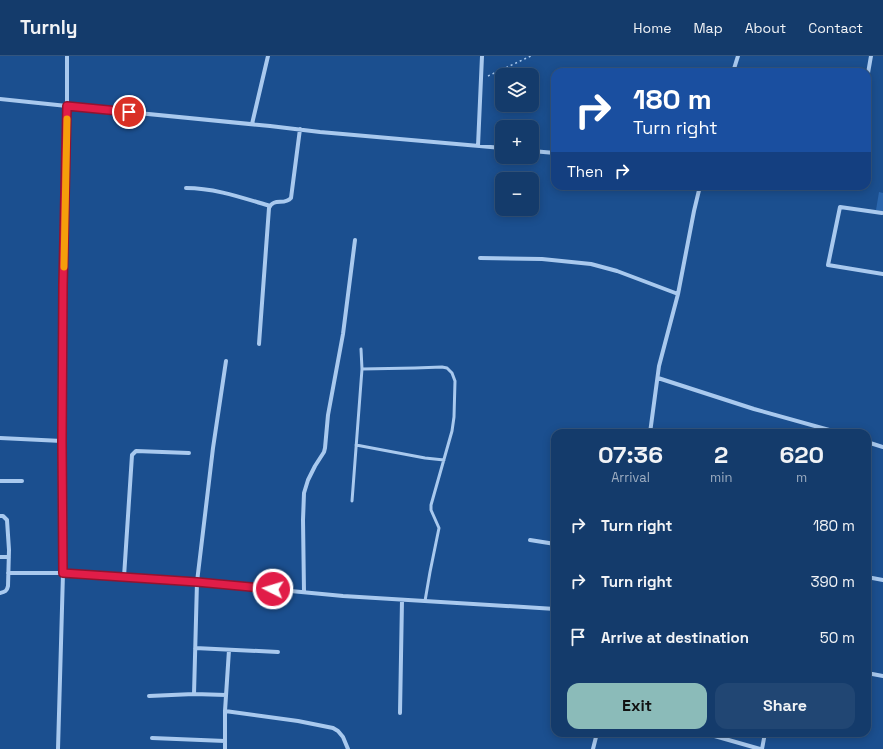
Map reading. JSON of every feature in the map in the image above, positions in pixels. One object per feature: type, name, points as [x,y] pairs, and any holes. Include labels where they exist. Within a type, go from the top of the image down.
[{"type":"street","points":[[58,749],[63,573],[63,285],[67,56]]},
{"type":"street","points":[[252,124],[268,56]]},
{"type":"street","points":[[478,146],[482,56]]},
{"type":"street","points":[[734,68],[738,56]]},
{"type":"street","points":[[869,68],[871,56]]},
{"type":"street","points":[[0,99],[495,147]]},
{"type":"street","points":[[186,188],[200,188],[270,206],[273,203],[290,201],[300,129]]},
{"type":"street","points":[[539,152],[551,153]]},
{"type":"street","points":[[651,429],[659,366],[678,294],[699,190]]},
{"type":"street","points":[[259,344],[270,206]]},
{"type":"street","points":[[882,213],[840,207],[828,265],[883,274]]},
{"type":"street","points":[[304,592],[304,493],[308,480],[325,448],[328,415],[342,334],[355,240]]},
{"type":"street","points":[[480,258],[542,259],[591,264],[617,271],[678,294]]},
{"type":"street","points":[[194,694],[197,582],[212,448],[226,361]]},
{"type":"street","points":[[658,378],[754,409],[826,429]]},
{"type":"street","points":[[0,438],[62,441]]},
{"type":"street","points":[[871,443],[883,447]]},
{"type":"street","points":[[124,577],[132,455],[136,451],[189,453]]},
{"type":"street","points":[[0,480],[22,481]]},
{"type":"street","points":[[0,516],[3,516],[6,520],[9,557],[7,590],[0,593]]},
{"type":"street","points":[[530,540],[551,543]]},
{"type":"street","points":[[0,557],[9,557]]},
{"type":"street","points":[[8,572],[63,573],[124,577],[197,582],[343,596],[551,609]]},
{"type":"street","points":[[871,578],[883,580]]},
{"type":"street","points":[[400,714],[402,600]]},
{"type":"street","points":[[195,648],[278,652]]},
{"type":"street","points":[[225,749],[225,711],[229,650]]},
{"type":"street","points":[[871,674],[883,676]]},
{"type":"street","points":[[149,696],[194,694],[226,695]]},
{"type":"street","points":[[225,711],[298,721],[333,728],[343,737],[348,749]]},
{"type":"street","points":[[593,749],[596,737]]},
{"type":"street","points":[[718,737],[761,749],[764,737]]},
{"type":"street","points":[[152,738],[225,741]]},
{"type":"lane","points":[[352,501],[362,369],[361,349]]},
{"type":"lane","points":[[362,369],[442,367],[447,368],[452,373],[455,381],[452,431],[431,505],[431,510],[439,528],[425,601]]},
{"type":"lane","points":[[356,445],[425,458],[444,460]]},
{"type":"path","points":[[481,80],[531,56]]},
{"type":"building","points":[[879,192],[883,193],[883,211],[876,210]]},
{"type":"slow traffic","points":[[64,267],[67,119]]},
{"type":"route","points":[[129,112],[67,106],[63,285],[63,573],[197,582],[273,589]]}]
